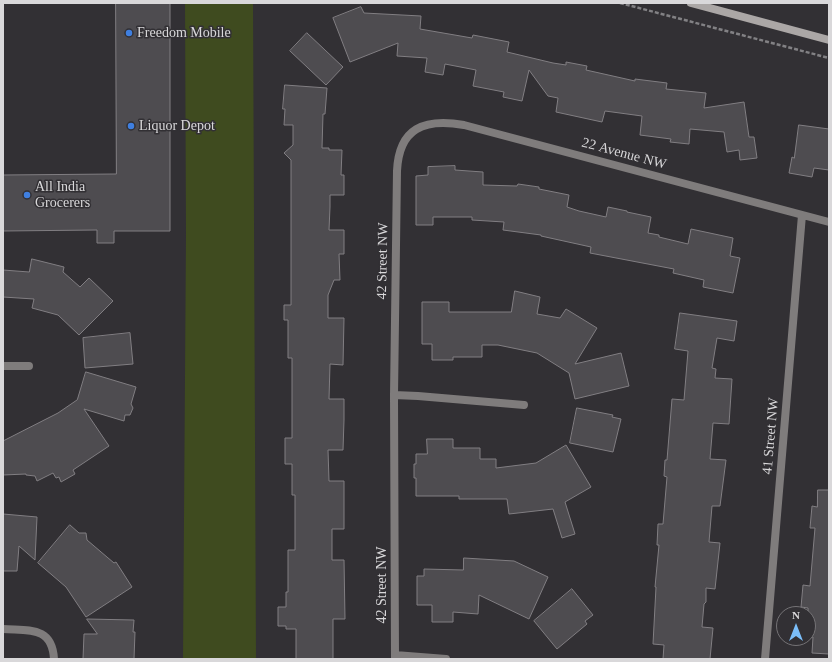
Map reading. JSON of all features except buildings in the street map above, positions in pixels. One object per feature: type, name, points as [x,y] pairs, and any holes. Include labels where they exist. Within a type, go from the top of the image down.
[{"type":"main road","points":[[691,3],[829,40]]},
{"type":"street","name":"22 Avenue NW","points":[[412,131],[422,126],[434,123],[448,122],[464,125],[829,222]]},
{"type":"street","name":"42 Street NW","points":[[412,131],[401,146],[397,159],[394,396],[395,657],[446,659]]},
{"type":"street","name":"41 Street NW","points":[[765,659],[802,215]]},
{"type":"street","points":[[3,366],[29,366]]},
{"type":"street","points":[[394,396],[418,396],[524,405]]},
{"type":"street","points":[[3,629],[29,631],[45,636],[50,641],[54,659]]},
{"type":"path","points":[[620,3],[829,58]]},
{"type":"green space","points":[[185,3],[253,3],[256,659],[183,659],[186,234]]},
{"type":"place","name":"Freedom Mobile","points":[[129,33]]},
{"type":"place","name":"Liquor Depot","points":[[131,126]]},
{"type":"place","name":"All India Grocerers","points":[[27,195]]}]
